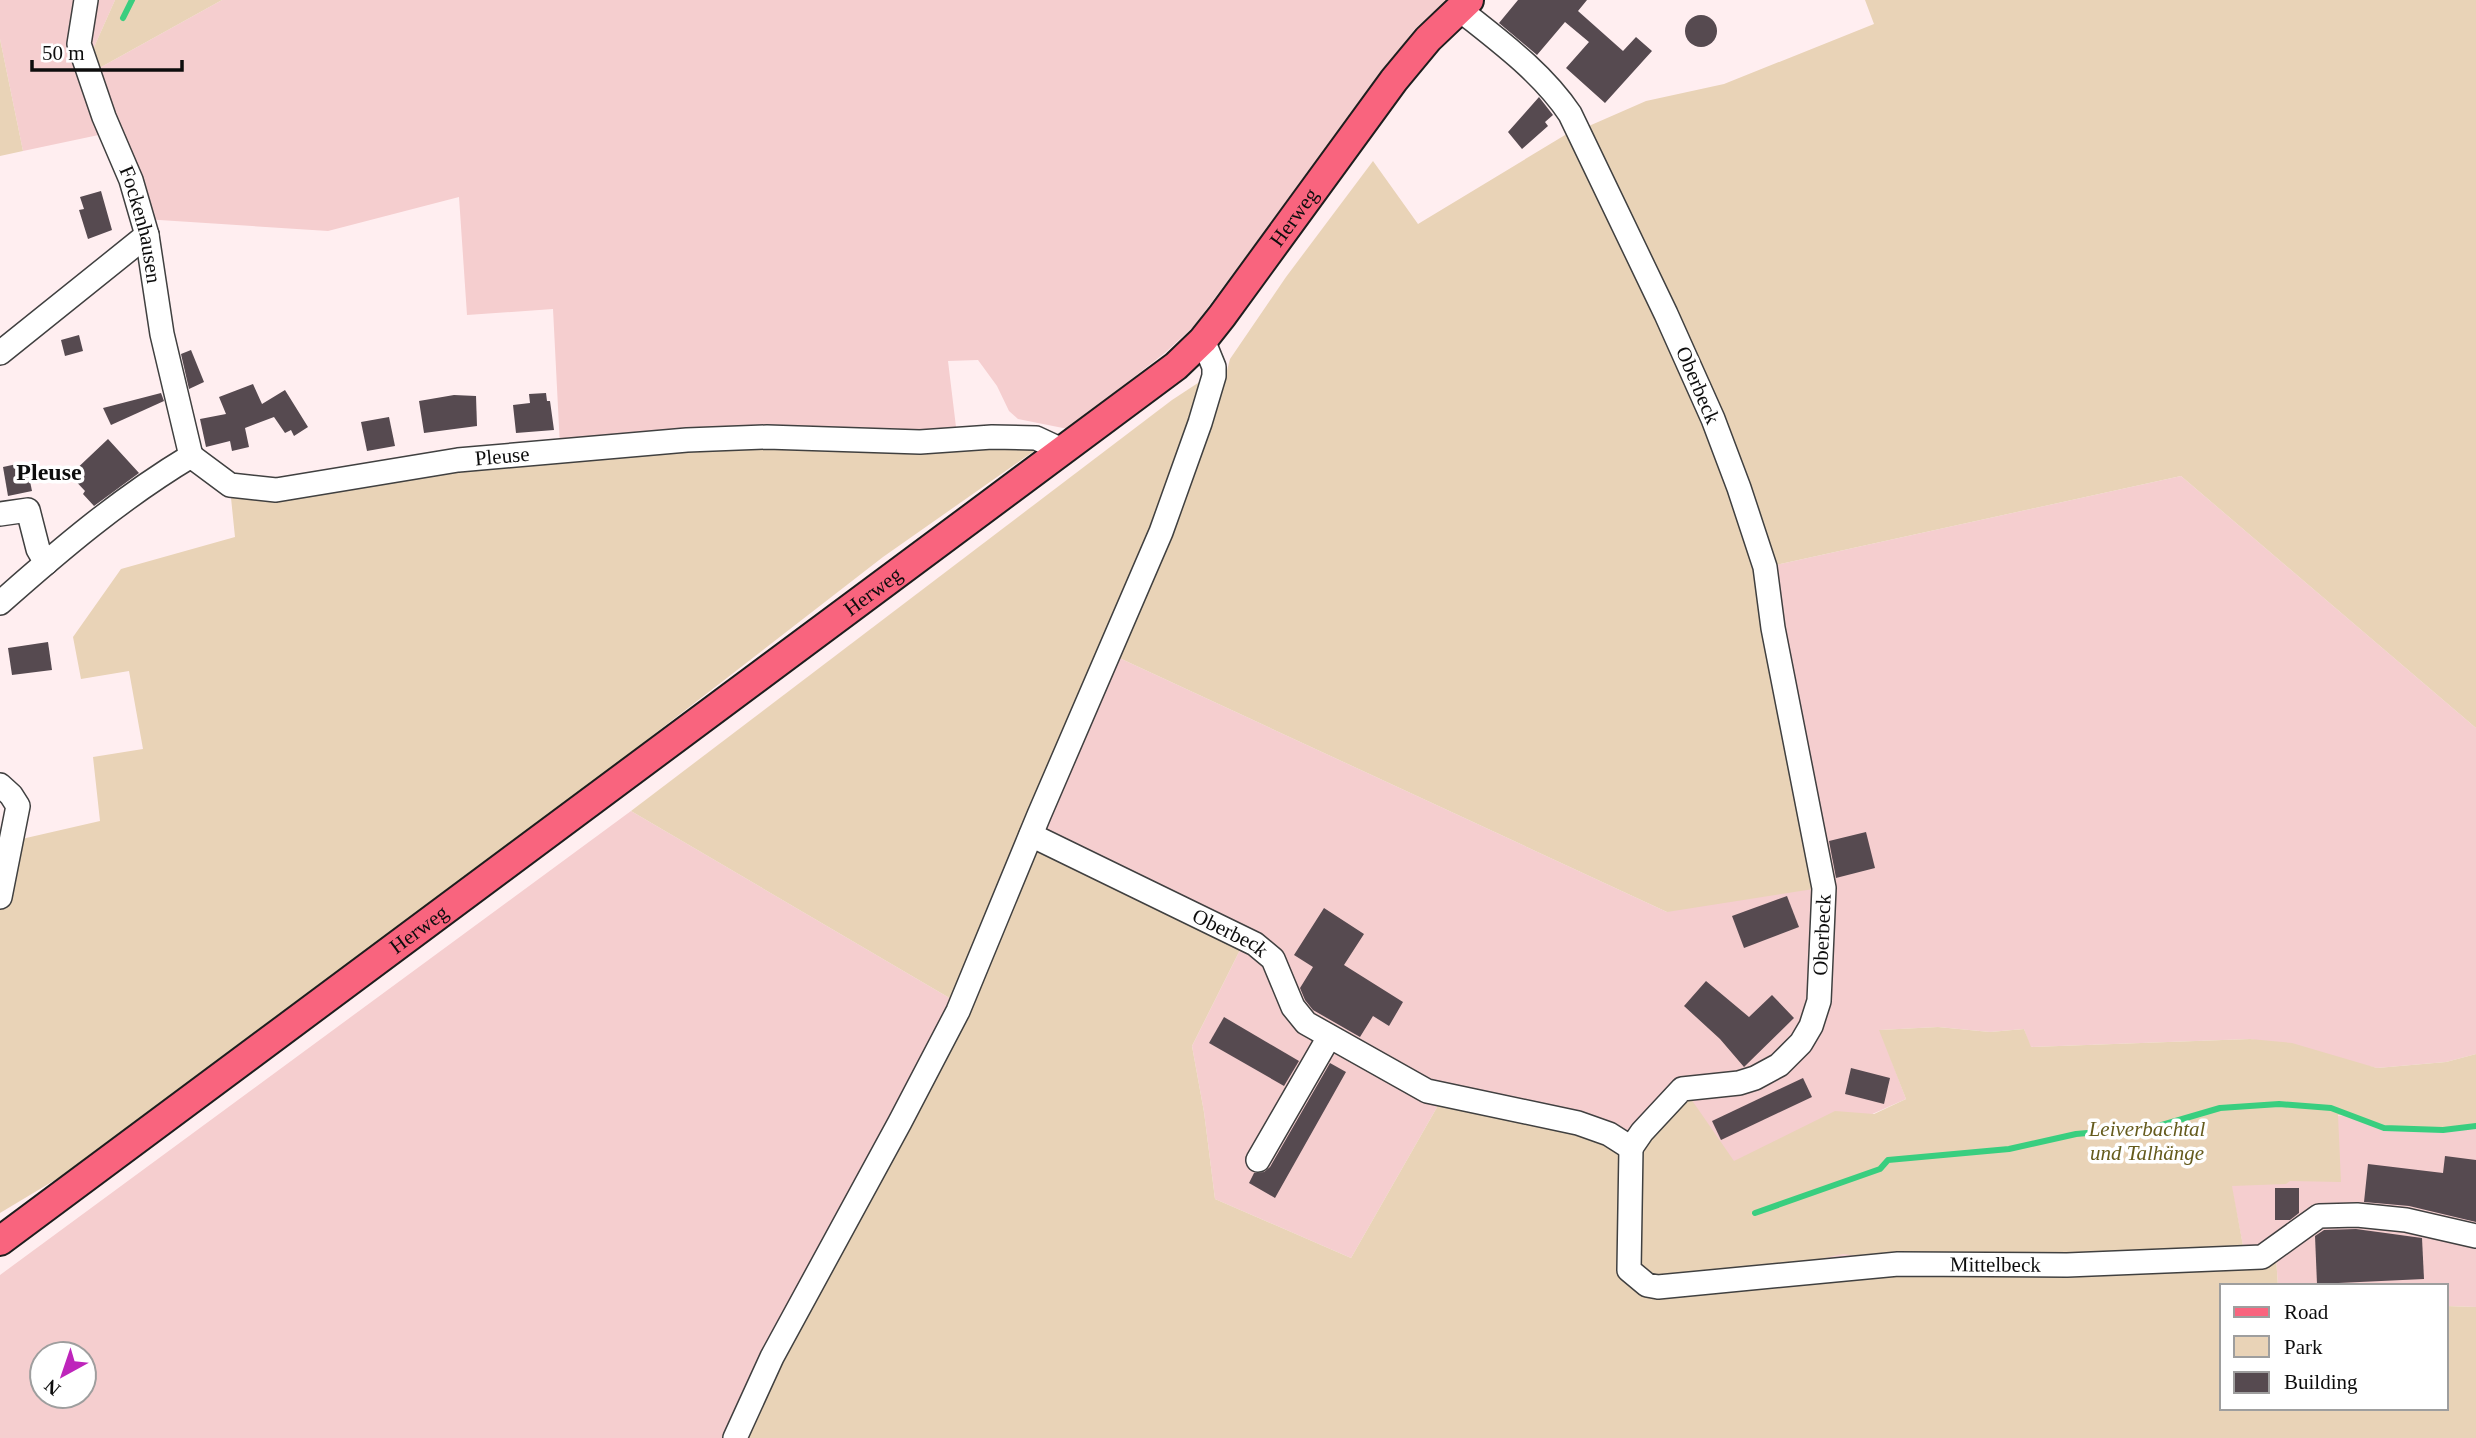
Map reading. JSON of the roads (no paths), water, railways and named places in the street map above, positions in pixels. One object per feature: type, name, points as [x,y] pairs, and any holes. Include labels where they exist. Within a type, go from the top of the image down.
[{"type":"main road","name":"Herweg","points":[[0,1241],[1176,366],[1203,340],[1394,80],[1428,39],[1464,5]]},
{"type":"street","name":"Fockenhausen","points":[[86,0],[79,44],[104,117],[131,180],[147,235],[162,334],[191,456]]},
{"type":"street","name":"Oberbeck","points":[[1031,835],[1255,944],[1273,959],[1293,1007],[1306,1023],[1427,1091],[1578,1123],[1609,1134],[1631,1148],[1642,1132],[1682,1089],[1739,1083],[1755,1077],[1779,1065],[1801,1044],[1811,1026],[1819,1001],[1824,888],[1773,628],[1765,567],[1739,488],[1713,419],[1666,314],[1570,114],[1542,78],[1464,5]]},
{"type":"street","points":[[0,353],[147,235]]},
{"type":"street","points":[[734,1438],[772,1357],[947,1034],[972,977],[1184,472],[1214,376],[1214,367],[1203,340]]},
{"type":"street","name":"Pleuse","points":[[191,456],[230,485],[276,490],[458,460],[581,448],[767,436],[920,442],[992,437],[1036,438],[1064,451]]},
{"type":"street","points":[[0,603],[96,520],[151,480],[191,456]]},
{"type":"street","points":[[0,514],[28,510],[38,548],[46,563]]},
{"type":"street","points":[[0,785],[18,806],[0,897]]},
{"type":"street","points":[[1258,1160],[1329,1037]]},
{"type":"street","name":"Mittelbeck","points":[[1631,1148],[1629,1270],[1647,1285],[1658,1287],[1898,1264],[2067,1265],[2262,1257],[2319,1216],[2357,1215],[2406,1220],[2476,1236]]},
{"type":"waterway","points":[[123,18],[132,0]]},
{"type":"waterway","points":[[1755,1213],[1880,1169],[1888,1160],[2009,1149],[2076,1134],[2155,1127],[2220,1108],[2279,1104],[2331,1108],[2384,1128],[2443,1130],[2476,1126]]},
{"type":"district","name":"Pleuse","points":[[49,472]]},
{"type":"park label","name":"Leiverbachtal und Talhänge","points":[[2147,1141]]}]
